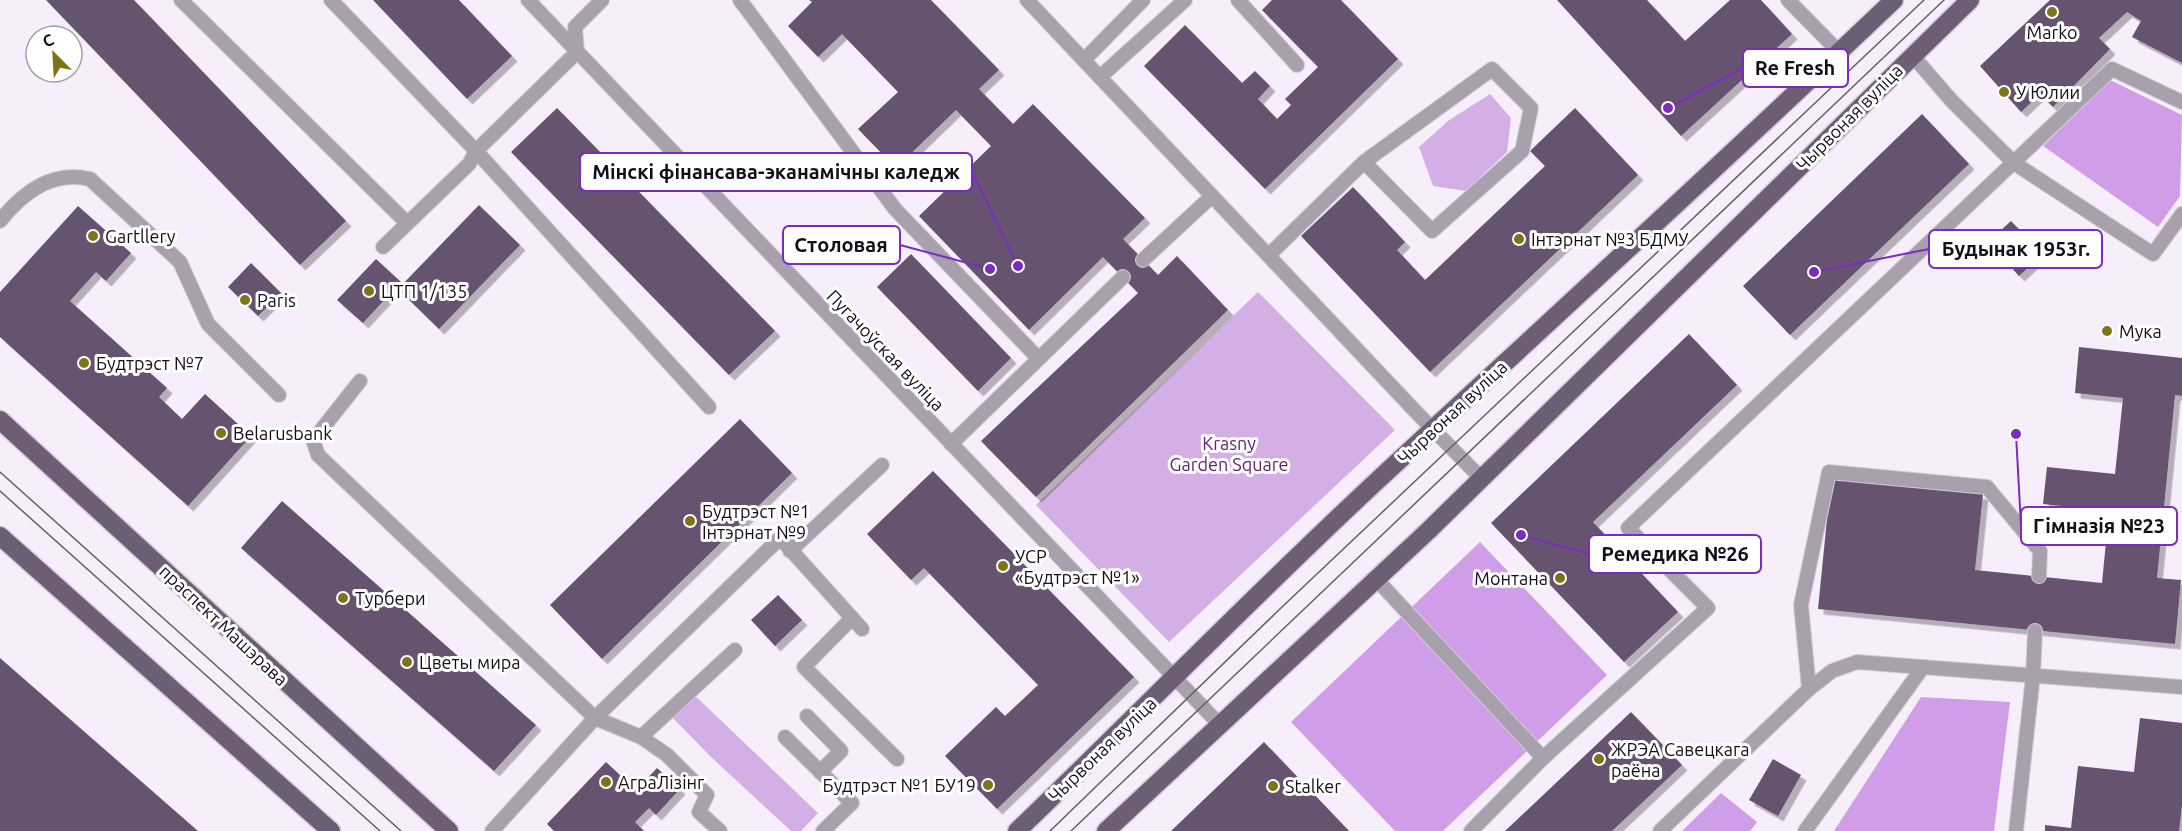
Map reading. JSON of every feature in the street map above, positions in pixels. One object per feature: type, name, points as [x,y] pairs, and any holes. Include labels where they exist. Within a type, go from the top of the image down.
[{"type":"main road","name":"Чырвоная вуліца","points":[[1017,831],[1175,679],[1222,629],[1894,0]]},
{"type":"main road","name":"Чырвоная вуліца","points":[[1106,831],[1377,580],[1970,0]]},
{"type":"main road","name":"праспект Машэрава","points":[[0,420],[449,831]]},
{"type":"main road","points":[[0,536],[331,831]]},
{"type":"lane","points":[[181,0],[407,223]]},
{"type":"lane","points":[[331,0],[476,151],[709,407]]},
{"type":"lane","name":"Пугачоўская вуліца","points":[[528,0],[1220,725]]},
{"type":"lane","points":[[383,247],[469,164],[476,151],[577,52],[575,27],[602,0]]},
{"type":"lane","points":[[740,0],[895,209],[1038,358]]},
{"type":"lane","points":[[1027,0],[1482,479]]},
{"type":"lane","points":[[1084,60],[1143,0]]},
{"type":"lane","points":[[1100,77],[1185,0]]},
{"type":"lane","points":[[1238,0],[1297,65]]},
{"type":"lane","points":[[1788,0],[1839,52]]},
{"type":"lane","points":[[1912,55],[1951,100],[2014,163],[2153,254],[2182,214]]},
{"type":"lane","points":[[1269,255],[1364,162],[1492,69],[1531,108],[1522,151],[1432,231],[1364,162]]},
{"type":"lane","points":[[1471,831],[1543,758],[1708,608],[1628,528],[2112,69],[2182,102]]},
{"type":"lane","points":[[0,221],[10,208],[54,177],[73,175],[90,179],[180,262],[208,324],[279,395]]},
{"type":"lane","points":[[1143,260],[1212,196]]},
{"type":"lane","points":[[951,444],[1123,277]]},
{"type":"lane","points":[[360,381],[318,434],[314,443],[318,455],[595,718],[641,737],[667,755],[707,795],[699,812],[720,831]]},
{"type":"lane","points":[[790,551],[882,465]]},
{"type":"lane","points":[[1809,689],[1800,605],[1828,472],[1987,487],[2040,551],[2039,576]]},
{"type":"lane","points":[[492,831],[595,718],[780,538],[862,629]]},
{"type":"lane","points":[[1377,580],[1543,758]]},
{"type":"lane","points":[[852,618],[804,667],[897,759]]},
{"type":"lane","points":[[2016,831],[2033,676],[2035,631]]},
{"type":"lane","points":[[641,737],[735,650]]},
{"type":"lane","points":[[1660,831],[1809,689],[1832,671],[1857,662],[2182,687]]},
{"type":"lane","points":[[1805,831],[1923,667]]},
{"type":"lane","points":[[807,716],[841,751],[820,772]]},
{"type":"lane","points":[[785,737],[852,803],[823,831]]},
{"type":"green space","points":[[1490,94],[1511,118],[1507,152],[1466,191],[1433,186],[1419,147],[1448,121]]},
{"type":"green space","name":"Krasny Garden Square","points":[[1258,292],[1395,430],[1169,642],[1036,505]]},
{"type":"green space","points":[[689,690],[818,813],[801,831],[791,831],[711,757],[667,712]]},
{"type":"shaded area","points":[[2110,80],[2182,115],[2180,196],[2158,227],[2043,146]]},
{"type":"shaded area","points":[[1480,542],[1607,675],[1443,831],[1395,831],[1291,722]]},
{"type":"shaded area","points":[[1921,697],[2010,702],[1994,831],[1834,831]]},
{"type":"shaded area","points":[[1721,793],[1757,822],[1750,831],[1682,831]]},
{"type":"building","points":[[46,0],[134,0],[346,221],[300,265],[84,40],[84,24],[69,24]]},
{"type":"building","points":[[373,0],[459,0],[512,56],[467,99]]},
{"type":"building","points":[[809,0],[931,0],[999,70],[979,89],[1013,124],[1033,104],[1145,218],[1123,239],[1158,275],[1177,256],[1228,310],[1036,497],[981,441],[1138,293],[1103,257],[1029,330],[919,216],[991,146],[956,110],[896,168],[858,129],[898,92],[842,34],[818,57],[788,26],[812,2]]},
{"type":"building","points":[[1272,0],[1341,0],[1398,59],[1265,189],[1144,66],[1185,25],[1242,83],[1255,71],[1270,86],[1258,99],[1277,119],[1291,105],[1285,99],[1318,67],[1262,10]]},
{"type":"building","points":[[1557,0],[1647,0],[1685,41],[1730,0],[1761,0],[1792,34],[1681,136]]},
{"type":"building","points":[[2050,0],[2182,0],[2182,63],[2132,37],[2141,21],[2127,12],[2099,38],[2110,49],[2053,107],[2040,94],[2021,112],[1980,66]]},
{"type":"building","points":[[557,108],[775,331],[729,375],[511,152]]},
{"type":"building","name":"Інтэрнат №3 БДМУ","points":[[1575,108],[1638,175],[1430,372],[1301,236],[1353,187],[1405,242],[1397,250],[1425,280],[1545,166],[1530,151]]},
{"type":"building","points":[[1922,114],[1969,164],[1790,335],[1743,286]]},
{"type":"building","points":[[479,205],[520,245],[439,329],[398,289]]},
{"type":"building","name":"Будтрэст №7","points":[[78,206],[131,253],[106,281],[96,272],[70,301],[167,388],[159,397],[182,419],[205,394],[251,436],[188,506],[0,337],[0,292]]},
{"type":"building","points":[[2011,221],[2043,254],[2019,276],[1988,242]]},
{"type":"building","points":[[911,254],[1011,358],[978,391],[877,287]]},
{"type":"building","name":"ЦТП 1/135","points":[[376,259],[401,282],[363,323],[337,300]]},
{"type":"building","points":[[251,263],[281,293],[258,316],[228,287]]},
{"type":"building","points":[[1689,334],[1737,385],[1593,522],[1678,612],[1624,662],[1491,523]]},
{"type":"building","points":[[2079,347],[2182,358],[2182,396],[2175,395],[2157,578],[2181,580],[2175,644],[1818,609],[1831,479],[1983,494],[1975,570],[2102,583],[2109,511],[2043,504],[2047,467],[2115,474],[2123,398],[2075,393]]},
{"type":"building","name":"Будтрэст №1 Інтэрнат №9","points":[[740,419],[792,473],[602,659],[550,605]]},
{"type":"building","points":[[933,471],[1134,677],[997,809],[945,756],[996,707],[1005,716],[1038,685],[924,568],[911,580],[867,534]]},
{"type":"building","points":[[282,501],[536,725],[494,771],[241,548]]},
{"type":"building","points":[[778,595],[802,620],[775,646],[751,620]]},
{"type":"building","points":[[0,658],[198,831],[0,831]]},
{"type":"building","points":[[1631,712],[1682,765],[1643,802],[1612,831],[1505,831]]},
{"type":"building","points":[[2140,718],[2182,723],[2182,805],[2179,831],[2045,831],[2045,825],[2071,828],[2078,766],[2134,772]]},
{"type":"building","points":[[1264,742],[1349,831],[1171,831]]},
{"type":"building","points":[[1773,759],[1801,775],[1778,816],[1749,800]]},
{"type":"building","points":[[606,762],[636,790],[657,768],[680,789],[656,815],[649,808],[635,822],[644,831],[554,831],[547,824]]},
{"type":"tram line","points":[[1050,831],[1282,607],[1924,0]]},
{"type":"tram line","points":[[1071,831],[1944,0]]},
{"type":"tram line","points":[[0,472],[401,831]]},
{"type":"tram line","points":[[0,491],[380,831]]},
{"type":"place","name":"Marko","points":[[2052,12]]},
{"type":"place","name":"У Юлии","points":[[2004,92]]},
{"type":"place","name":"Re Fresh","points":[[1668,108]]},
{"type":"place","name":"Gartllery","points":[[93,236]]},
{"type":"place","name":"Інтэрнат №3 БДМУ","points":[[1519,239]]},
{"type":"place","name":"Мінскі фінансава-эканамічны каледж","points":[[1018,266]]},
{"type":"place","name":"Столовая","points":[[990,269]]},
{"type":"place","name":"Будынак 1953г.","points":[[1814,272]]},
{"type":"place","name":"ЦТП 1/135","points":[[369,291]]},
{"type":"place","name":"Paris","points":[[245,300]]},
{"type":"place","name":"Мука","points":[[2107,331]]},
{"type":"place","name":"Будтрэст №7","points":[[84,363]]},
{"type":"place","name":"Belarusbank","points":[[221,433]]},
{"type":"place","name":"Гімназія №23","points":[[2016,434]]},
{"type":"place","name":"Будтрэст №1 Інтэрнат №9","points":[[690,521]]},
{"type":"place","name":"Ремедика №26","points":[[1521,535]]},
{"type":"place","name":"УСР «Будтрэст №1»","points":[[1003,566]]},
{"type":"place","name":"Монтана","points":[[1560,578]]},
{"type":"place","name":"Турбери","points":[[343,598]]},
{"type":"place","name":"Цветы мира","points":[[407,662]]},
{"type":"place","name":"ЖРЭА Савецкага раёна","points":[[1599,759]]},
{"type":"place","name":"АграЛізінг","points":[[606,782]]},
{"type":"place","name":"Будтрэст №1 БУ19","points":[[988,785]]},
{"type":"place","name":"Stalker","points":[[1273,786]]}]
